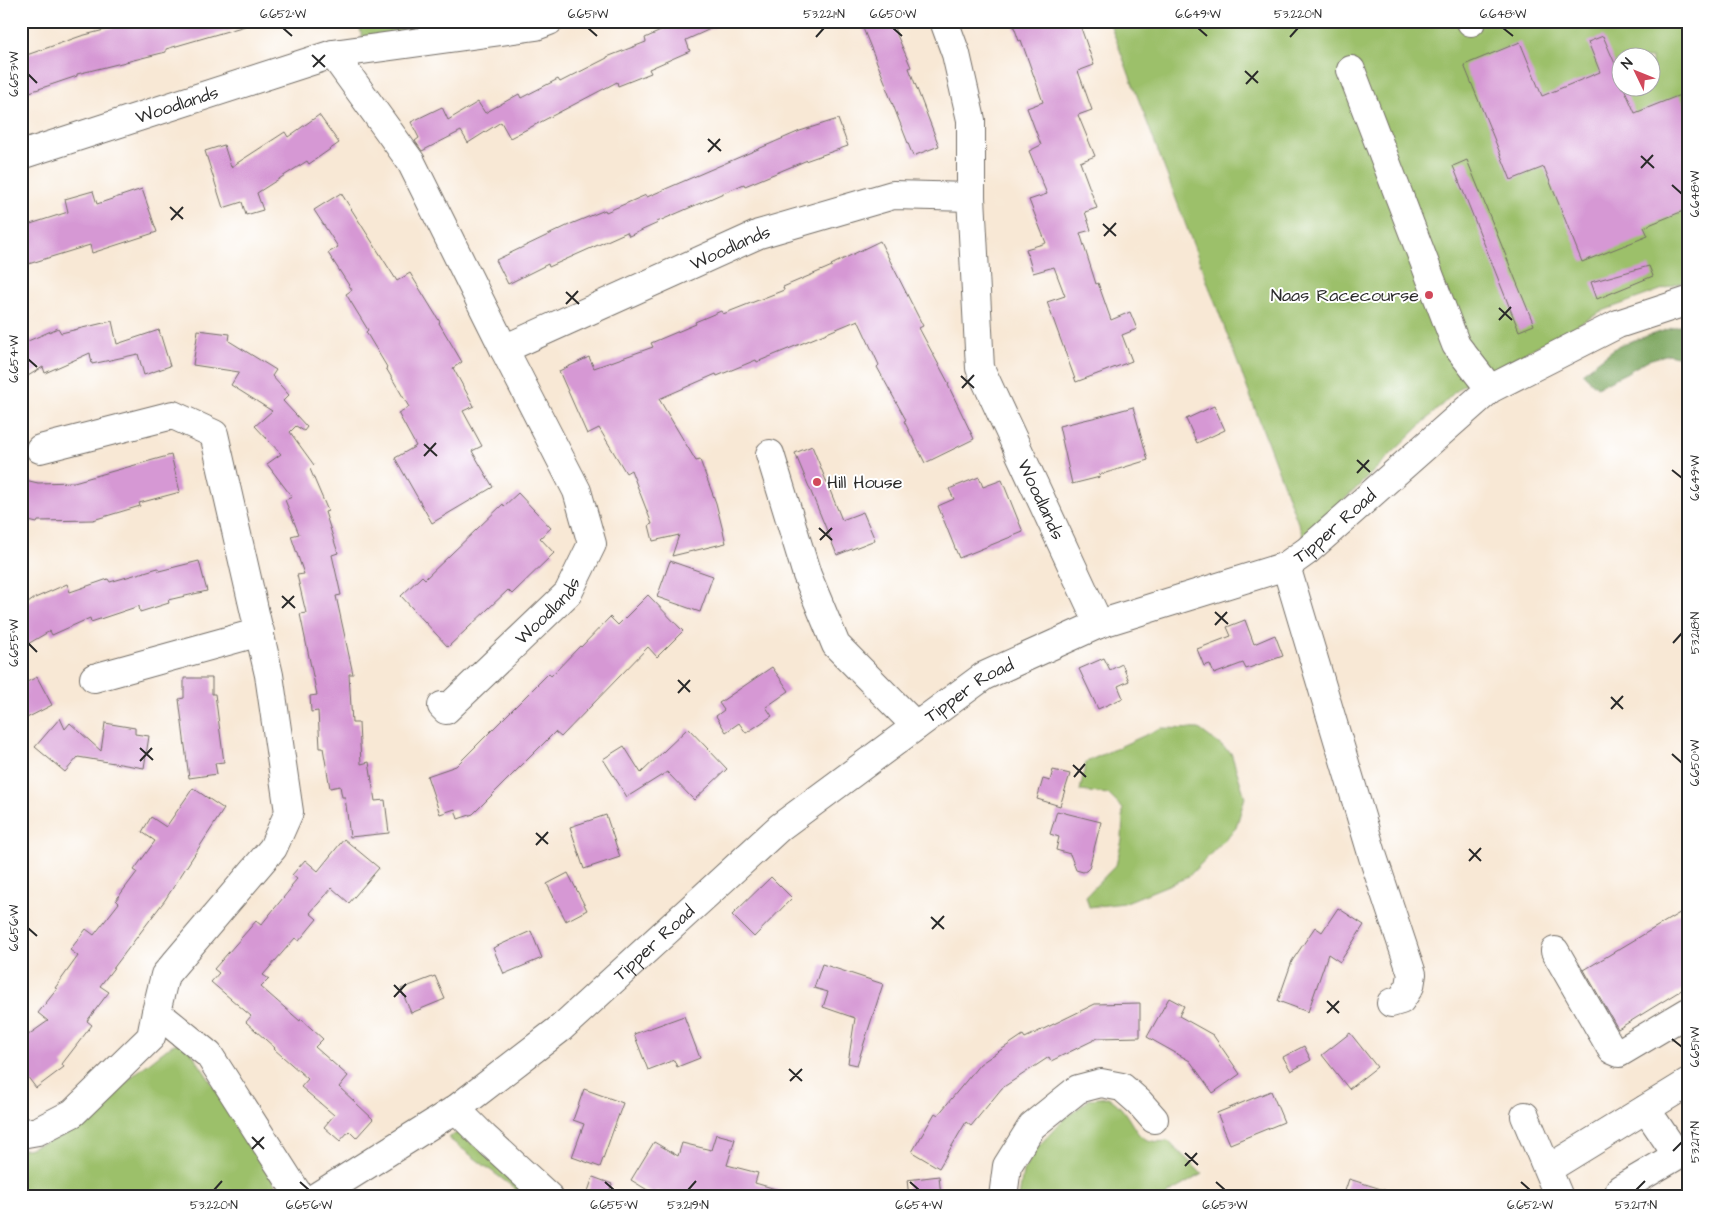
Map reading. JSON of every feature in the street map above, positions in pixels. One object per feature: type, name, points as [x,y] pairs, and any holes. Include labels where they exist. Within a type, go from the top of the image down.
[{"type":"street","name":"Woodlands","points":[[21,155],[333,54],[536,26],[548,21]]},
{"type":"street","name":"Woodlands","points":[[944,21],[956,54],[971,120],[971,197],[980,368],[1099,624]]},
{"type":"street","name":"Woodlands","points":[[333,54],[412,162],[504,349],[577,491],[592,544],[568,593],[446,710],[442,706]]},
{"type":"street","points":[[1351,70],[1456,345],[1490,389]]},
{"type":"street","name":"Woodlands","points":[[504,349],[759,234],[893,195],[971,197]]},
{"type":"street","name":"Tipper Road","points":[[316,1197],[456,1109],[561,1028],[780,828],[984,676],[1099,624],[1286,566],[1307,551],[1490,389],[1618,324],[1688,301]]},
{"type":"street","points":[[21,1134],[38,1131],[73,1112],[151,1037],[165,974],[273,848],[289,812],[269,675],[214,434],[173,415],[40,449]]},
{"type":"street","points":[[770,454],[807,575],[836,645],[916,726]]},
{"type":"street","points":[[1286,566],[1373,856],[1412,974],[1410,986],[1401,1000],[1391,1003]]},
{"type":"street","points":[[94,678],[260,632]]},
{"type":"street","points":[[1555,951],[1612,1050],[1619,1053],[1688,1012]]},
{"type":"street","points":[[156,1012],[209,1055],[300,1197]]},
{"type":"street","points":[[1003,1197],[1006,1166],[1032,1126],[1078,1089],[1101,1083],[1122,1087],[1154,1119]]},
{"type":"street","points":[[1548,1169],[1688,1083]]},
{"type":"street","points":[[1620,1189],[1682,1152],[1646,1108]]},
{"type":"street","points":[[456,1109],[549,1197]]},
{"type":"street","points":[[1525,1116],[1559,1197]]},
{"type":"green space","points":[[357,21],[505,21],[364,41]]},
{"type":"green space","name":"Naas Racecourse","points":[[1109,21],[1688,21],[1688,280],[1605,310],[1459,388],[1304,539]]},
{"type":"green space","points":[[1688,323],[1688,359],[1669,354],[1648,360],[1597,387],[1582,373],[1619,345]]},
{"type":"green space","points":[[1161,728],[1199,729],[1231,753],[1245,797],[1236,828],[1188,877],[1124,903],[1089,907],[1086,896],[1116,865],[1122,840],[1123,809],[1108,794],[1080,791],[1086,762]]},
{"type":"green space","points":[[181,1042],[192,1053],[265,1165],[277,1188],[277,1197],[21,1197],[21,1149],[27,1149],[65,1135],[136,1073],[172,1045]]},
{"type":"green space","points":[[1108,1097],[1126,1114],[1138,1133],[1149,1140],[1157,1142],[1168,1141],[1202,1174],[1165,1197],[1019,1197],[1023,1172],[1034,1151],[1062,1121],[1090,1099]]},
{"type":"green space","points":[[458,1132],[537,1197],[526,1197],[448,1138]]},
{"type":"building","points":[[139,21],[244,21],[245,26],[166,49],[166,52],[77,74],[77,76],[21,95],[21,57],[81,36]]},
{"type":"building","points":[[683,21],[728,21],[686,40],[690,51],[649,69],[651,73],[618,86],[617,82],[510,138],[501,122],[468,143],[461,131],[422,151],[415,141],[419,138],[411,122],[442,107],[448,120],[478,102],[485,113],[519,94],[521,98],[558,79],[560,82],[607,57],[646,42],[645,38]]},
{"type":"building","points":[[860,21],[891,21],[911,67],[909,68],[939,146],[913,156]]},
{"type":"building","points":[[1012,21],[1077,21],[1094,65],[1078,71],[1092,110],[1078,115],[1095,156],[1080,162],[1097,208],[1085,212],[1091,230],[1080,233],[1096,284],[1098,283],[1111,320],[1130,312],[1137,329],[1122,335],[1132,361],[1076,382],[1047,302],[1065,296],[1054,267],[1033,273],[1026,249],[1046,243],[1029,200],[1047,194],[1029,151],[1041,145],[1027,108],[1043,102],[1021,40],[1019,41]]},
{"type":"building","points":[[1603,36],[1612,57],[1612,98],[1628,98],[1635,113],[1680,95],[1688,114],[1688,209],[1644,227],[1648,236],[1582,262],[1544,167],[1511,180],[1464,65],[1520,42],[1542,96],[1600,72],[1588,42]]},
{"type":"building","points":[[319,115],[339,143],[309,164],[307,161],[257,193],[263,210],[246,215],[242,202],[223,208],[205,151],[224,145],[231,167],[285,132],[288,137]]},
{"type":"building","points":[[838,119],[848,146],[805,161],[745,186],[744,184],[629,236],[627,232],[549,267],[548,264],[508,284],[496,260],[571,224],[646,195],[647,197],[800,131]]},
{"type":"building","points":[[1467,160],[1534,325],[1519,331],[1453,166]]},
{"type":"building","points":[[142,189],[157,232],[92,253],[90,245],[25,265],[21,250],[21,227],[68,212],[65,199],[93,191],[97,204]]},
{"type":"building","points":[[341,193],[397,281],[410,273],[462,362],[453,368],[474,406],[463,411],[482,446],[472,451],[493,487],[432,523],[395,458],[416,446],[398,413],[409,407],[366,332],[368,330],[346,294],[352,290],[328,253],[338,247],[314,210]]},
{"type":"building","points":[[880,241],[923,326],[919,328],[949,384],[974,439],[925,463],[904,421],[906,420],[877,367],[879,365],[858,320],[757,362],[756,360],[717,376],[716,374],[659,399],[696,461],[700,460],[716,503],[726,543],[672,556],[679,535],[653,541],[649,525],[652,524],[631,470],[626,473],[599,428],[587,434],[559,371],[589,357],[594,368],[653,347],[651,343],[696,324],[695,322],[721,311],[723,314],[784,290],[783,287],[832,266]]},
{"type":"building","points":[[1649,266],[1653,276],[1597,299],[1591,282]]},
{"type":"building","points":[[112,321],[117,344],[159,330],[170,366],[144,375],[138,354],[92,364],[90,353],[45,373],[43,367],[21,380],[21,344],[58,328],[61,333]]},
{"type":"building","points":[[198,330],[230,334],[229,341],[276,370],[272,376],[289,395],[283,401],[307,427],[304,431],[296,426],[290,432],[314,465],[310,469],[328,511],[325,512],[338,553],[332,555],[341,595],[336,596],[353,674],[349,674],[352,723],[359,723],[361,764],[369,762],[375,801],[385,800],[389,833],[350,837],[345,797],[342,797],[340,786],[330,788],[323,748],[320,748],[318,711],[311,712],[310,696],[317,695],[300,614],[306,613],[297,575],[304,574],[291,536],[299,534],[285,500],[292,497],[267,464],[281,454],[255,426],[272,411],[231,385],[239,372],[193,365]]},
{"type":"building","points":[[1214,406],[1225,430],[1197,443],[1186,419]]},
{"type":"building","points":[[1133,407],[1148,460],[1099,475],[1100,477],[1072,484],[1059,426]]},
{"type":"building","name":"Hill House","points":[[812,446],[842,520],[863,512],[875,540],[837,555],[795,453]]},
{"type":"building","points":[[171,455],[180,492],[139,503],[140,506],[93,520],[38,521],[37,523],[21,519],[21,479],[38,483],[74,482]]},
{"type":"building","points":[[979,477],[983,487],[1002,480],[1023,532],[959,558],[938,506],[954,499],[949,489]]},
{"type":"building","points":[[518,493],[551,528],[540,538],[554,553],[512,594],[508,590],[448,647],[401,596],[422,576],[425,579],[503,504],[504,506]]},
{"type":"building","points":[[199,561],[207,591],[168,600],[169,603],[140,612],[139,606],[91,622],[90,618],[52,635],[50,631],[21,648],[21,608],[35,598],[67,584],[70,592],[108,579],[110,582],[158,568],[159,571]]},
{"type":"building","points":[[670,561],[713,576],[700,612],[657,597]]},
{"type":"building","points":[[648,595],[683,631],[657,657],[648,647],[561,737],[555,732],[473,814],[458,819],[455,809],[440,814],[427,776],[456,766],[549,673],[551,676],[610,617],[618,625]]},
{"type":"building","points":[[1245,620],[1254,644],[1275,635],[1283,656],[1246,669],[1243,663],[1214,674],[1210,664],[1204,666],[1197,649],[1231,636],[1227,627]]},
{"type":"building","points":[[1104,658],[1110,670],[1122,664],[1129,681],[1118,686],[1123,698],[1098,709],[1079,669]]},
{"type":"building","points":[[772,667],[789,691],[766,707],[772,716],[746,733],[739,723],[726,732],[716,716],[724,710],[719,703]]},
{"type":"building","points":[[37,677],[52,705],[21,721],[21,685]]},
{"type":"building","points":[[184,678],[212,678],[212,694],[215,694],[224,762],[215,763],[217,774],[189,778],[179,699],[184,698]]},
{"type":"building","points":[[60,718],[65,729],[70,723],[101,751],[105,723],[135,728],[135,734],[149,736],[144,768],[78,757],[65,772],[35,747]]},
{"type":"building","points":[[688,728],[727,769],[694,800],[667,772],[627,797],[603,759],[624,746],[641,773]]},
{"type":"building","points":[[1053,770],[1070,774],[1060,806],[1037,799],[1043,779],[1050,781]]},
{"type":"building","points":[[193,788],[224,809],[165,900],[100,986],[109,992],[87,1021],[92,1025],[62,1064],[64,1067],[36,1088],[21,1068],[21,1040],[48,1021],[38,1013],[57,989],[55,988],[78,956],[70,950],[86,929],[94,935],[119,903],[116,900],[137,872],[134,870],[155,841],[142,832],[151,817],[166,827]]},
{"type":"building","points":[[1057,811],[1101,822],[1089,868],[1086,871],[1076,870],[1070,854],[1056,850],[1059,837],[1050,834]]},
{"type":"building","points":[[606,815],[620,857],[584,869],[570,827]]},
{"type":"building","points":[[344,839],[379,868],[349,903],[332,888],[310,913],[317,919],[299,941],[295,938],[263,975],[269,979],[261,987],[323,1039],[315,1047],[348,1076],[339,1087],[373,1119],[356,1138],[349,1131],[340,1141],[324,1127],[334,1115],[301,1087],[308,1079],[246,1022],[251,1016],[211,982],[219,973],[214,969],[256,921],[261,925],[292,887],[297,879],[292,875],[305,860],[318,871]]},
{"type":"building","points":[[568,873],[587,910],[566,921],[547,884]]},
{"type":"building","points":[[771,877],[792,898],[754,937],[732,915]]},
{"type":"building","points":[[1338,908],[1364,925],[1340,962],[1328,954],[1308,1012],[1278,1001],[1292,961],[1315,927],[1322,932]]},
{"type":"building","points":[[1688,908],[1688,986],[1618,1029],[1584,970]]},
{"type":"building","points":[[531,931],[542,958],[504,974],[493,948]]},
{"type":"building","points":[[822,964],[883,984],[857,1065],[848,1063],[855,1018],[823,1007],[828,992],[814,988]]},
{"type":"building","points":[[435,976],[445,999],[411,1013],[401,989]]},
{"type":"building","points":[[1169,998],[1184,1006],[1179,1016],[1213,1035],[1240,1074],[1213,1093],[1190,1061],[1147,1037]]},
{"type":"building","points":[[1140,1003],[1140,1037],[1098,1038],[1051,1061],[1049,1057],[1002,1088],[971,1126],[966,1122],[939,1168],[912,1152],[935,1113],[938,1115],[980,1064],[1023,1035],[1025,1038],[1095,1004]]},
{"type":"building","points":[[684,1016],[700,1058],[677,1067],[674,1060],[648,1070],[634,1034]]},
{"type":"building","points":[[1350,1033],[1377,1067],[1349,1089],[1322,1055]]},
{"type":"building","points":[[1304,1046],[1311,1060],[1291,1071],[1283,1057]]},
{"type":"building","points":[[584,1089],[623,1103],[600,1167],[572,1157],[584,1124],[573,1120]]},
{"type":"building","points":[[1271,1091],[1284,1122],[1230,1144],[1217,1113]]},
{"type":"building","points":[[716,1134],[735,1139],[727,1165],[758,1173],[755,1183],[786,1192],[785,1197],[684,1197],[656,1191],[654,1194],[631,1180],[654,1142],[678,1156],[682,1143],[711,1150]]},
{"type":"building","points":[[939,1176],[941,1197],[909,1197],[907,1180]]},
{"type":"building","points":[[593,1177],[612,1184],[607,1197],[586,1197]]},
{"type":"building","points":[[1349,1179],[1394,1193],[1393,1197],[1343,1197]]},
{"type":"place","name":"Naas Racecourse","points":[[1429,295]]},
{"type":"place","name":"Hill House","points":[[817,482]]}]
